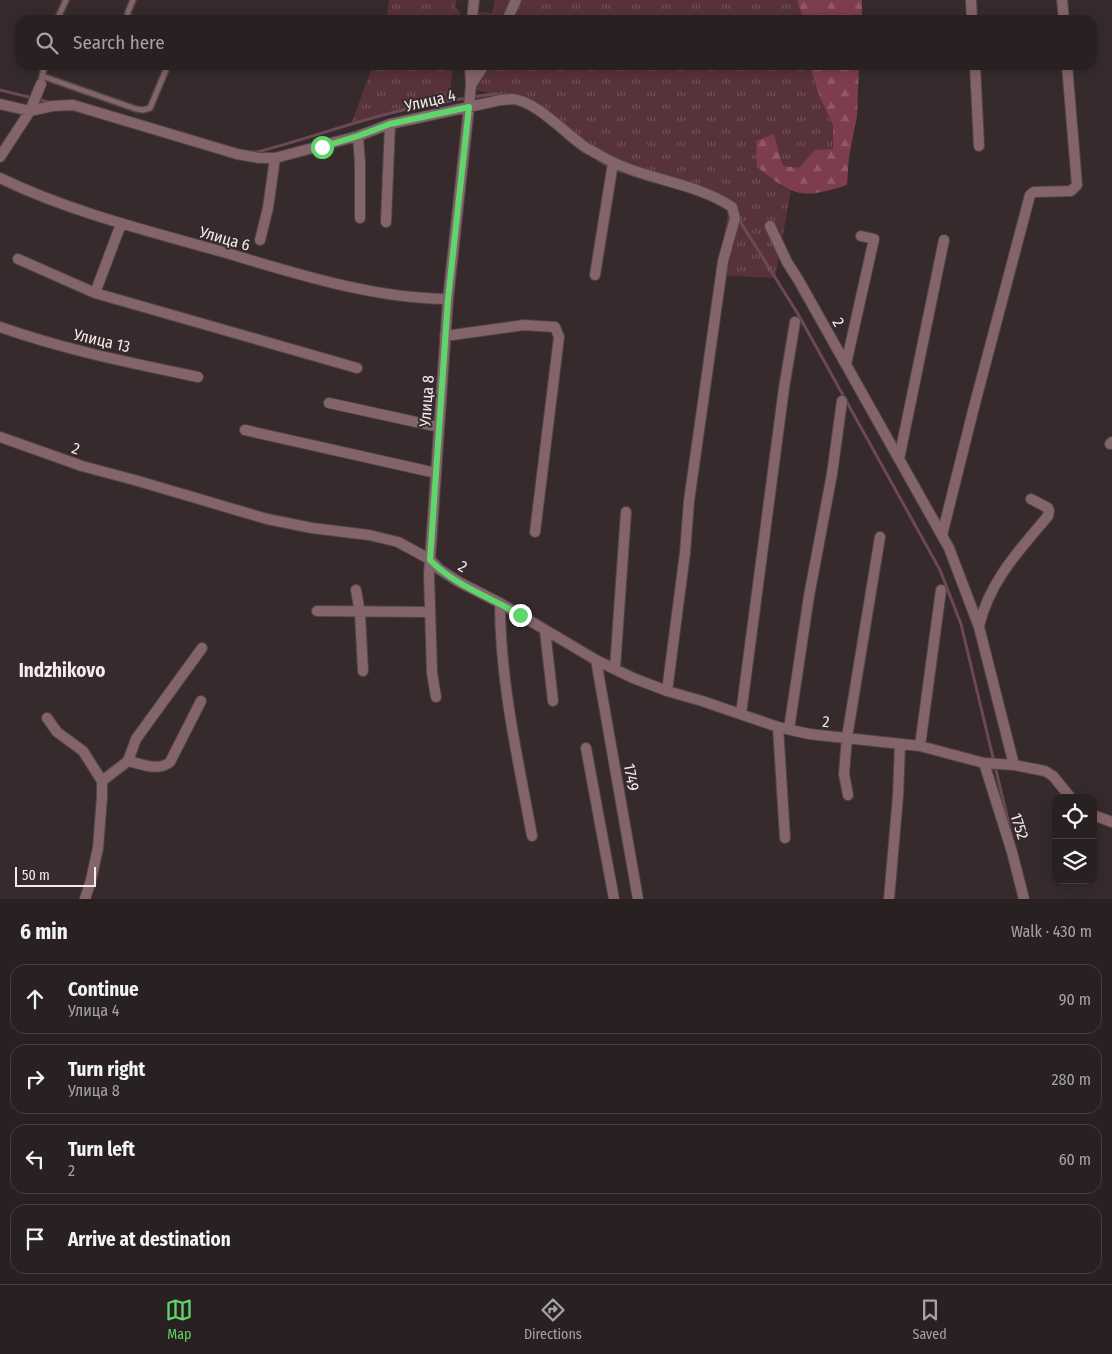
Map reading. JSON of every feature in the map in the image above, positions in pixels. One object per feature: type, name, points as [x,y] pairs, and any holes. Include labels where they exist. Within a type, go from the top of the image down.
[{"type":"street","points":[[472,15],[474,0]]},
{"type":"street","points":[[509,15],[516,0]]},
{"type":"street","points":[[971,0],[972,15]]},
{"type":"street","points":[[1062,0],[1064,15]]},
{"type":"street","name":"Улица 8","points":[[436,698],[432,673],[429,575],[448,299],[469,107],[470,70]]},
{"type":"street","points":[[471,85],[481,70]]},
{"type":"street","points":[[974,70],[979,146]]},
{"type":"street","points":[[942,535],[1030,195],[1034,192],[1048,190],[1071,191],[1076,187],[1067,70]]},
{"type":"street","points":[[0,157],[32,107],[42,80]]},
{"type":"street","name":"Улица 4","points":[[0,104],[32,107],[73,105],[237,154],[259,158],[275,158],[358,136],[390,124],[513,99],[527,104],[548,117],[585,147],[613,163],[719,198],[732,207],[735,218],[723,261],[689,501],[685,553],[667,691]]},
{"type":"street","points":[[386,222],[390,124]]},
{"type":"street","points":[[358,136],[360,218]]},
{"type":"street","points":[[260,240],[268,208],[275,158]]},
{"type":"street","points":[[595,275],[613,163]]},
{"type":"street","name":"Улица 6","points":[[0,178],[56,201],[121,224],[296,273],[380,293],[419,299],[448,299]]},
{"type":"street","points":[[95,293],[121,224]]},
{"type":"street","name":"2","points":[[770,226],[787,262],[942,535],[960,574],[979,627],[1014,765]]},
{"type":"street","points":[[846,364],[874,238],[861,236]]},
{"type":"street","points":[[899,459],[944,240]]},
{"type":"street","points":[[18,259],[95,293],[357,368]]},
{"type":"street","points":[[741,714],[784,388],[796,322]]},
{"type":"street","points":[[445,336],[524,325],[555,328],[557,332],[559,337],[535,532]]},
{"type":"street","name":"Улица 13","points":[[0,327],[98,356],[198,377]]},
{"type":"street","points":[[789,729],[809,596],[832,474],[842,401]]},
{"type":"street","points":[[329,403],[439,427]]},
{"type":"street","points":[[246,430],[436,473]]},
{"type":"street","name":"2","points":[[0,437],[82,466],[267,519],[312,528],[369,535],[398,542],[430,560],[439,569],[459,582],[500,603],[596,660],[633,678],[667,691],[778,727],[809,734],[920,746],[984,764],[1014,765],[1045,771],[1053,776],[1068,794]]},
{"type":"street","points":[[979,627],[983,610],[1006,567],[1048,516],[1048,508],[1032,499]]},
{"type":"street","points":[[615,668],[626,512]]},
{"type":"street","points":[[848,794],[844,774],[847,738],[880,537]]},
{"type":"street","points":[[356,590],[360,613],[363,671]]},
{"type":"street","points":[[920,746],[941,590]]},
{"type":"street","points":[[500,603],[500,634],[504,678],[532,836]]},
{"type":"street","points":[[317,611],[360,613],[430,612]]},
{"type":"street","points":[[545,630],[553,701]]},
{"type":"street","points":[[102,781],[128,761],[136,739],[202,648]]},
{"type":"street","name":"1749","points":[[596,660],[638,899]]},
{"type":"street","points":[[128,761],[158,768],[170,762],[201,701]]},
{"type":"street","points":[[47,718],[57,732],[83,751],[102,781],[98,848],[91,880],[84,899]]},
{"type":"street","points":[[778,727],[785,838]]},
{"type":"street","points":[[889,899],[898,796],[900,744]]},
{"type":"street","points":[[586,748],[614,899]]},
{"type":"street","name":"1752","points":[[984,764],[1012,852],[1024,899]]},
{"type":"street","points":[[1097,816],[1112,822]]},
{"type":"lane","points":[[59,15],[66,0]]},
{"type":"lane","points":[[128,15],[133,0]]},
{"type":"lane","points":[[44,70],[42,80],[143,110],[150,108],[166,70]]},
{"type":"green space","points":[[389,0],[457,0],[455,7],[460,12],[460,15],[387,15]]},
{"type":"green space","points":[[495,0],[798,0],[802,15],[474,15],[474,11],[492,13]]},
{"type":"green space","points":[[798,0],[862,0],[862,15],[802,15]]},
{"type":"green space","points":[[371,70],[452,70],[449,102],[420,106],[351,124]]},
{"type":"green space","points":[[475,70],[811,70],[821,100],[833,125],[833,149],[815,151],[799,169],[783,166],[774,134],[781,186],[791,191],[775,278],[718,275],[729,206],[704,195],[641,179],[612,168],[575,147],[518,98],[475,90]]},
{"type":"green space","points":[[811,70],[859,70],[857,116],[849,157],[847,185],[808,194],[780,184],[757,167],[756,141],[774,134],[783,166],[799,168],[815,150],[833,149],[833,125],[821,100]]},
{"type":"waterway","points":[[0,90],[53,103]]},
{"type":"waterway","points":[[252,152],[400,111],[493,94],[503,95]]},
{"type":"waterway","points":[[565,137],[584,152]]},
{"type":"waterway","points":[[598,160],[610,167]]},
{"type":"waterway","points":[[615,169],[654,182]]},
{"type":"waterway","points":[[738,218],[798,314],[940,570],[961,624],[1012,837]]},
{"type":"district","name":"Indzhikovo","points":[[62,670]]},
{"type":"route","points":[[322,147],[390,124],[469,107],[448,299],[430,560],[439,569],[459,582],[520,615]]}]
